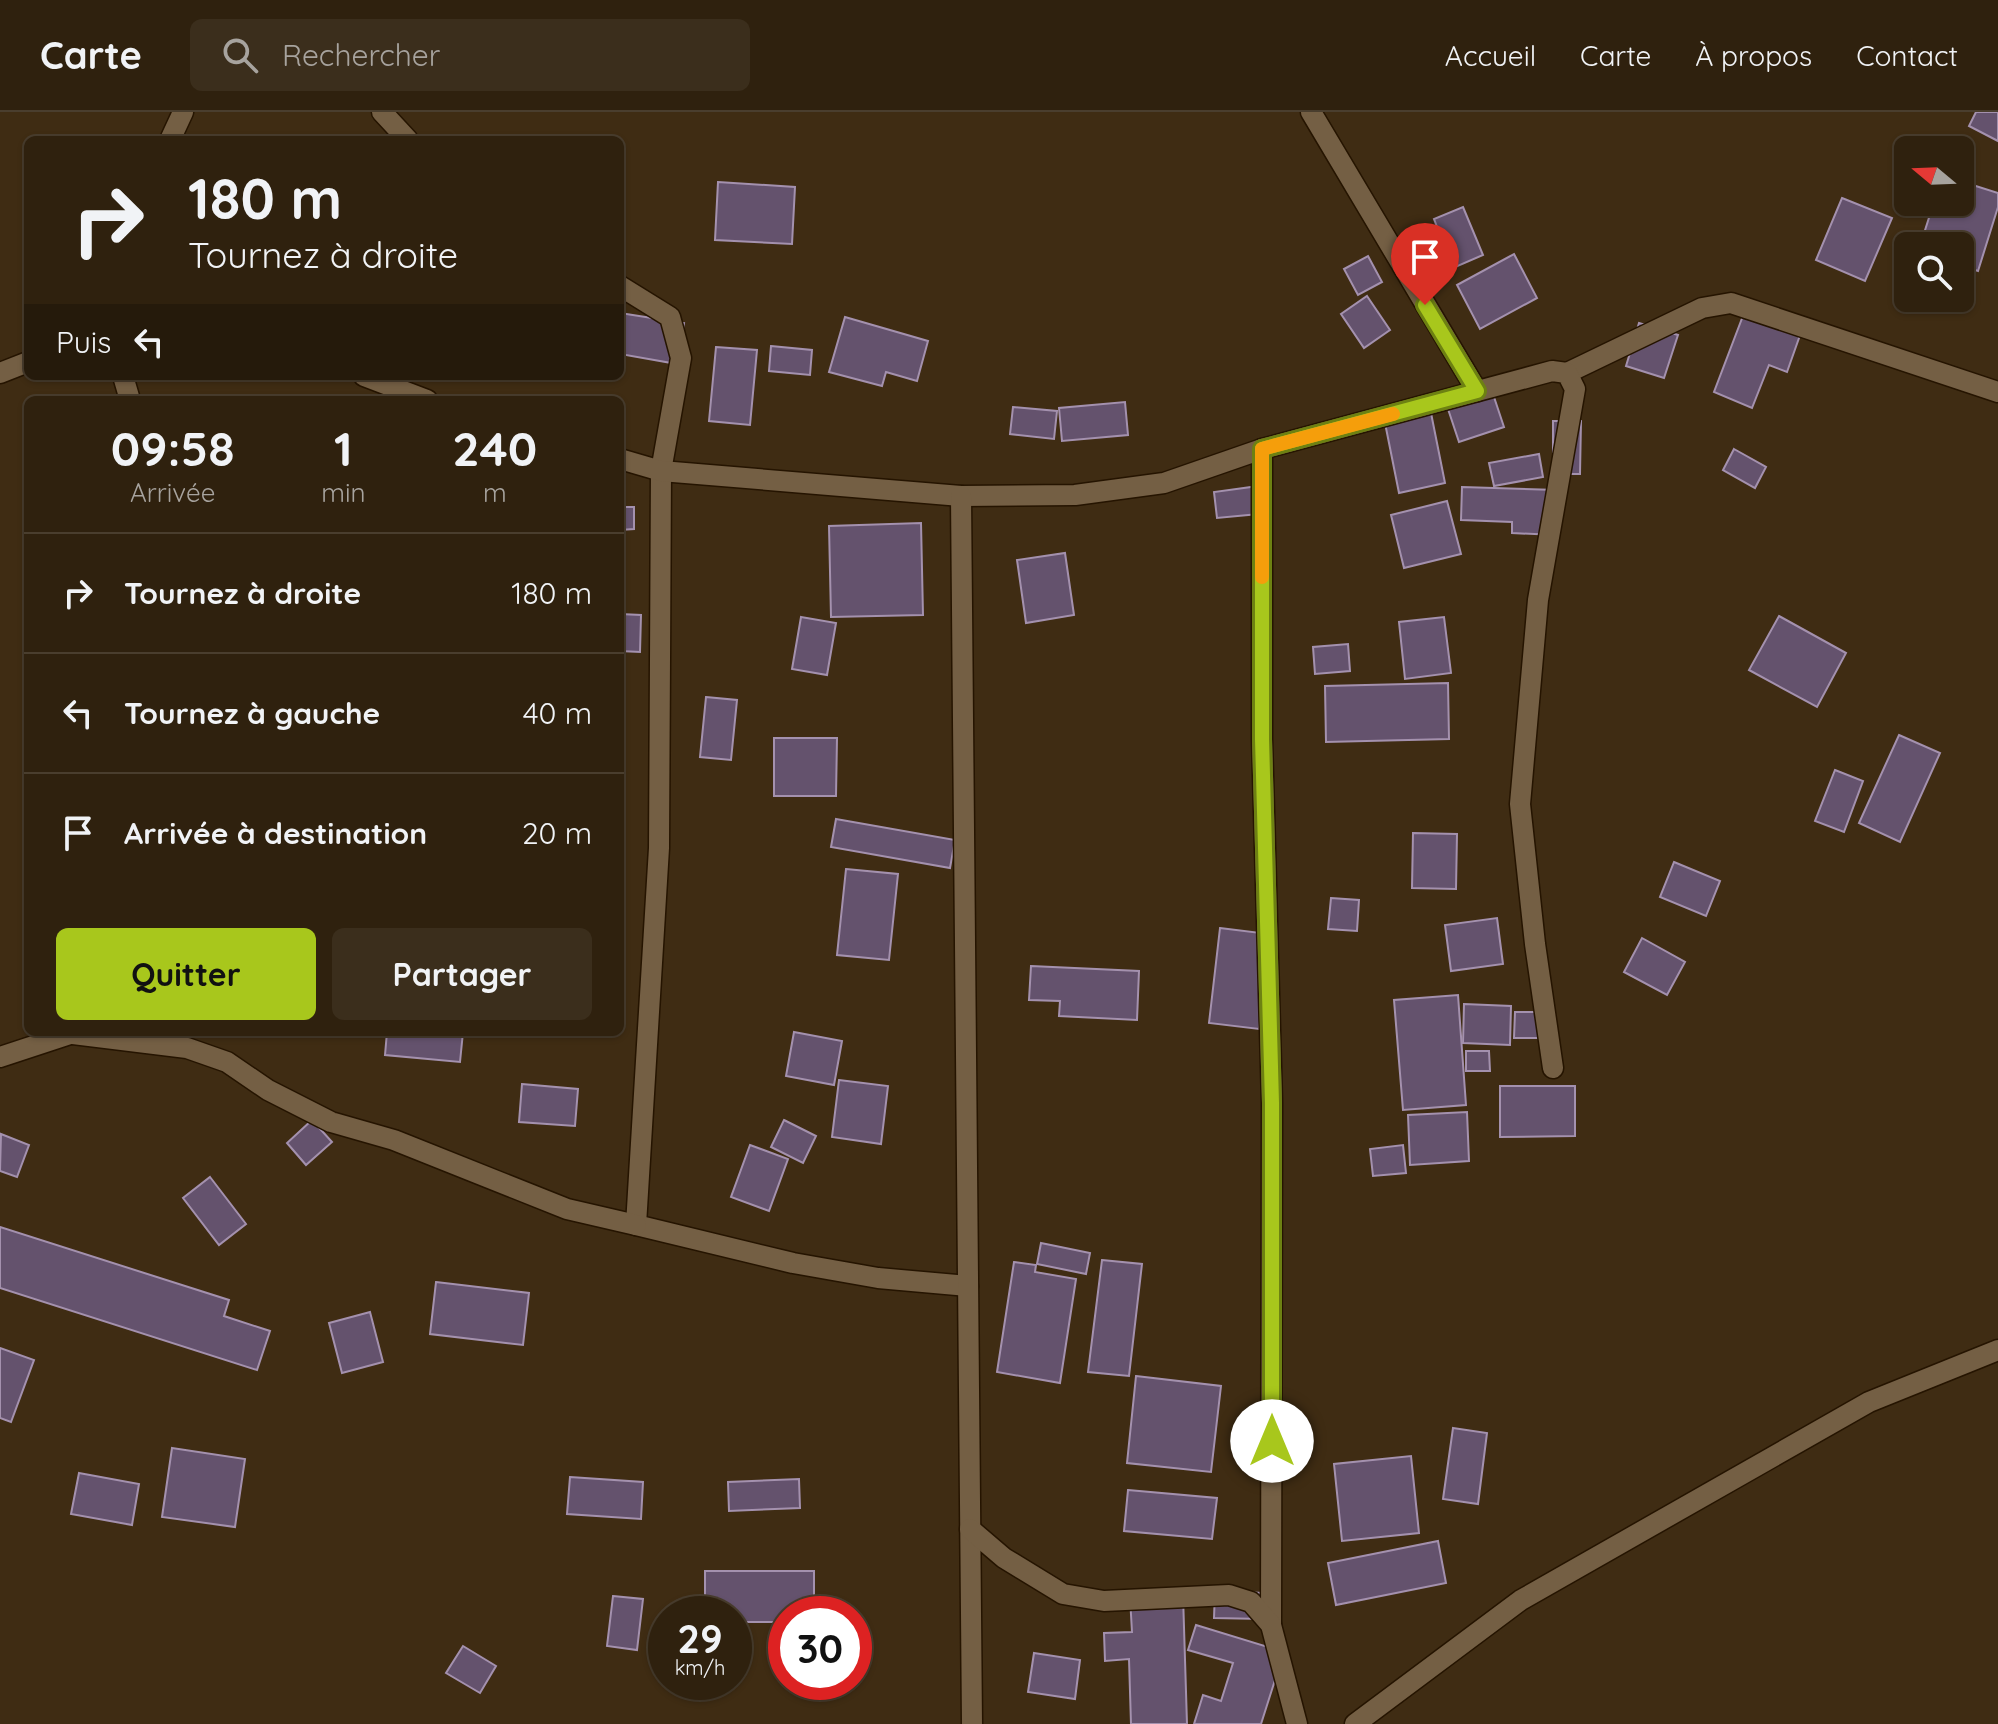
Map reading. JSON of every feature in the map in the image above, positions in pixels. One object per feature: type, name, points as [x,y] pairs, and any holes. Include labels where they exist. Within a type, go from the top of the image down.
[{"type":"street","points":[[172,136],[183,112]]},
{"type":"street","points":[[382,112],[404,136]]},
{"type":"street","points":[[1311,112],[1477,391]]},
{"type":"street","points":[[624,288],[670,317],[681,358],[661,471],[659,848],[636,1225]]},
{"type":"street","points":[[624,460],[661,471],[961,496],[1075,495],[1164,483],[1262,449],[1552,371],[1567,373],[1702,308],[1731,303],[1998,392]]},
{"type":"street","points":[[0,373],[24,364]]},
{"type":"street","points":[[1553,1068],[1535,944],[1520,804],[1538,600],[1575,389],[1567,373]]},
{"type":"street","points":[[374,380],[416,396]]},
{"type":"street","points":[[1262,449],[1262,739],[1272,1103],[1271,1625],[1297,1724]]},
{"type":"street","points":[[961,496],[972,1724]]},
{"type":"street","points":[[0,1057],[65,1036]]},
{"type":"street","points":[[97,1036],[187,1048],[227,1062],[268,1090],[331,1122],[394,1140],[567,1209],[793,1263],[878,1278],[968,1286]]},
{"type":"street","points":[[1355,1724],[1521,1600],[1869,1402],[1998,1350]]},
{"type":"street","points":[[970,1529],[1004,1558],[1063,1594],[1104,1601],[1229,1595],[1251,1602],[1271,1625]]},
{"type":"building","points":[[1976,112],[1998,112],[1998,141],[1969,126]]},
{"type":"building","points":[[718,182],[795,187],[792,244],[715,240]]},
{"type":"building","points":[[1974,185],[1998,193],[1998,207],[1978,271],[1974,270],[1974,232],[1924,232],[1930,216],[1974,216]]},
{"type":"building","points":[[1842,198],[1892,218],[1865,281],[1816,260]]},
{"type":"building","points":[[1463,207],[1483,255],[1453,268],[1434,219]]},
{"type":"building","points":[[1514,254],[1537,298],[1480,329],[1457,285]]},
{"type":"building","points":[[1368,256],[1382,282],[1358,295],[1344,269]]},
{"type":"building","points":[[1367,296],[1390,330],[1364,348],[1341,314]]},
{"type":"building","points":[[1749,300],[1805,321],[1787,372],[1769,365],[1752,408],[1714,392]]},
{"type":"building","points":[[624,314],[684,323],[677,364],[624,355]]},
{"type":"building","points":[[845,317],[928,341],[917,381],[886,372],[882,386],[829,372]]},
{"type":"building","points":[[1639,323],[1678,335],[1664,378],[1626,366]]},
{"type":"building","points":[[771,346],[812,350],[810,375],[769,371]]},
{"type":"building","points":[[716,347],[757,350],[750,425],[709,421]]},
{"type":"building","points":[[1492,391],[1504,427],[1459,442],[1447,406]]},
{"type":"building","points":[[1125,402],[1128,435],[1062,441],[1059,408]]},
{"type":"building","points":[[1013,407],[1057,411],[1054,439],[1010,434]]},
{"type":"building","points":[[1431,413],[1445,483],[1399,493],[1385,423]]},
{"type":"building","points":[[1553,421],[1581,421],[1580,474],[1553,474]]},
{"type":"building","points":[[1734,449],[1766,467],[1755,488],[1723,470]]},
{"type":"building","points":[[1539,454],[1543,477],[1494,486],[1489,463]]},
{"type":"building","points":[[1266,485],[1269,513],[1217,518],[1214,492]]},
{"type":"building","points":[[1462,487],[1557,490],[1555,535],[1512,533],[1512,522],[1461,520]]},
{"type":"building","points":[[1447,501],[1461,554],[1404,568],[1391,515]]},
{"type":"building","points":[[624,507],[634,507],[634,529],[624,530]]},
{"type":"building","points":[[921,523],[923,615],[831,617],[829,526]]},
{"type":"building","points":[[1065,553],[1074,615],[1026,623],[1017,560]]},
{"type":"building","points":[[624,614],[641,615],[640,652],[624,651]]},
{"type":"building","points":[[1779,616],[1846,653],[1817,707],[1749,670]]},
{"type":"building","points":[[801,617],[836,623],[827,675],[792,669]]},
{"type":"building","points":[[1444,617],[1451,673],[1405,679],[1399,622]]},
{"type":"building","points":[[1348,644],[1350,671],[1315,674],[1313,647]]},
{"type":"building","points":[[1448,683],[1449,739],[1326,742],[1325,686]]},
{"type":"building","points":[[706,697],[737,700],[731,760],[700,757]]},
{"type":"building","points":[[1899,735],[1940,753],[1900,842],[1859,823]]},
{"type":"building","points":[[774,738],[837,738],[836,796],[774,796]]},
{"type":"building","points":[[1835,770],[1863,781],[1844,832],[1815,821]]},
{"type":"building","points":[[836,819],[955,840],[950,868],[831,847]]},
{"type":"building","points":[[1413,833],[1457,834],[1456,889],[1412,888]]},
{"type":"building","points":[[1674,862],[1720,881],[1706,916],[1660,897]]},
{"type":"building","points":[[846,869],[898,874],[889,960],[837,955]]},
{"type":"building","points":[[1331,898],[1359,900],[1357,931],[1328,929]]},
{"type":"building","points":[[1497,918],[1503,964],[1451,971],[1445,925]]},
{"type":"building","points":[[1220,928],[1269,934],[1259,1029],[1209,1023]]},
{"type":"building","points":[[1642,938],[1685,962],[1667,995],[1624,972]]},
{"type":"building","points":[[1031,966],[1139,971],[1137,1020],[1059,1016],[1060,1001],[1029,1000]]},
{"type":"building","points":[[1458,995],[1466,1105],[1403,1110],[1394,1000]]},
{"type":"building","points":[[1464,1004],[1511,1006],[1510,1045],[1463,1043]]},
{"type":"building","points":[[1515,1012],[1541,1012],[1540,1038],[1514,1038]]},
{"type":"building","points":[[794,1032],[842,1041],[834,1085],[786,1076]]},
{"type":"building","points":[[387,1036],[463,1036],[460,1062],[385,1055]]},
{"type":"building","points":[[1466,1051],[1489,1051],[1490,1071],[1466,1071]]},
{"type":"building","points":[[839,1080],[888,1086],[881,1144],[832,1137]]},
{"type":"building","points":[[522,1084],[578,1089],[575,1126],[519,1122]]},
{"type":"building","points":[[1500,1086],[1575,1086],[1575,1136],[1500,1137]]},
{"type":"building","points":[[1467,1112],[1469,1161],[1410,1165],[1408,1115]]},
{"type":"building","points":[[312,1120],[332,1142],[306,1165],[287,1143]]},
{"type":"building","points":[[784,1120],[816,1136],[803,1163],[771,1147]]},
{"type":"building","points":[[1,1134],[29,1145],[17,1177],[0,1171]]},
{"type":"building","points":[[750,1145],[788,1159],[769,1211],[731,1197]]},
{"type":"building","points":[[1403,1145],[1406,1173],[1373,1176],[1370,1149]]},
{"type":"building","points":[[210,1177],[246,1224],[219,1245],[183,1198]]},
{"type":"building","points":[[0,1227],[229,1300],[224,1316],[270,1331],[257,1370],[0,1288]]},
{"type":"building","points":[[1041,1243],[1090,1253],[1086,1274],[1037,1264]]},
{"type":"building","points":[[1102,1260],[1142,1264],[1129,1376],[1088,1372]]},
{"type":"building","points":[[1014,1262],[1036,1265],[1035,1272],[1076,1279],[1060,1383],[997,1372]]},
{"type":"building","points":[[436,1282],[529,1293],[523,1345],[430,1334]]},
{"type":"building","points":[[370,1312],[383,1362],[342,1373],[329,1323]]},
{"type":"building","points":[[0,1348],[34,1360],[11,1422],[0,1418]]},
{"type":"building","points":[[1136,1376],[1221,1386],[1211,1472],[1127,1463]]},
{"type":"building","points":[[1453,1428],[1487,1433],[1478,1504],[1443,1499]]},
{"type":"building","points":[[172,1448],[245,1459],[235,1527],[162,1517]]},
{"type":"building","points":[[1411,1456],[1419,1533],[1342,1541],[1334,1464]]},
{"type":"building","points":[[79,1473],[139,1484],[132,1525],[71,1514]]},
{"type":"building","points":[[570,1477],[643,1482],[641,1519],[567,1514]]},
{"type":"building","points":[[799,1479],[800,1508],[729,1511],[728,1482]]},
{"type":"building","points":[[1128,1490],[1217,1498],[1212,1539],[1124,1531]]},
{"type":"building","points":[[1438,1541],[1446,1583],[1336,1605],[1328,1563]]},
{"type":"building","points":[[705,1571],[814,1571],[814,1596],[768,1596],[768,1622],[752,1622],[752,1596],[705,1596]]},
{"type":"building","points":[[1215,1591],[1264,1593],[1263,1619],[1214,1618]]},
{"type":"building","points":[[1183,1595],[1187,1724],[1131,1724],[1129,1659],[1105,1661],[1104,1633],[1132,1632],[1130,1597]]},
{"type":"building","points":[[613,1596],[643,1599],[637,1650],[607,1646]]},
{"type":"building","points":[[1196,1625],[1284,1652],[1261,1724],[1194,1724],[1203,1695],[1221,1701],[1233,1663],[1188,1650]]},
{"type":"building","points":[[463,1646],[496,1666],[480,1693],[446,1673]]},
{"type":"building","points":[[1034,1653],[1080,1660],[1075,1699],[1028,1692]]},
{"type":"slow traffic","points":[[1262,577],[1262,449],[1393,414]]},
{"type":"route","points":[[1272,1441],[1272,1103],[1262,739],[1262,449],[1477,391],[1425,305]]}]
